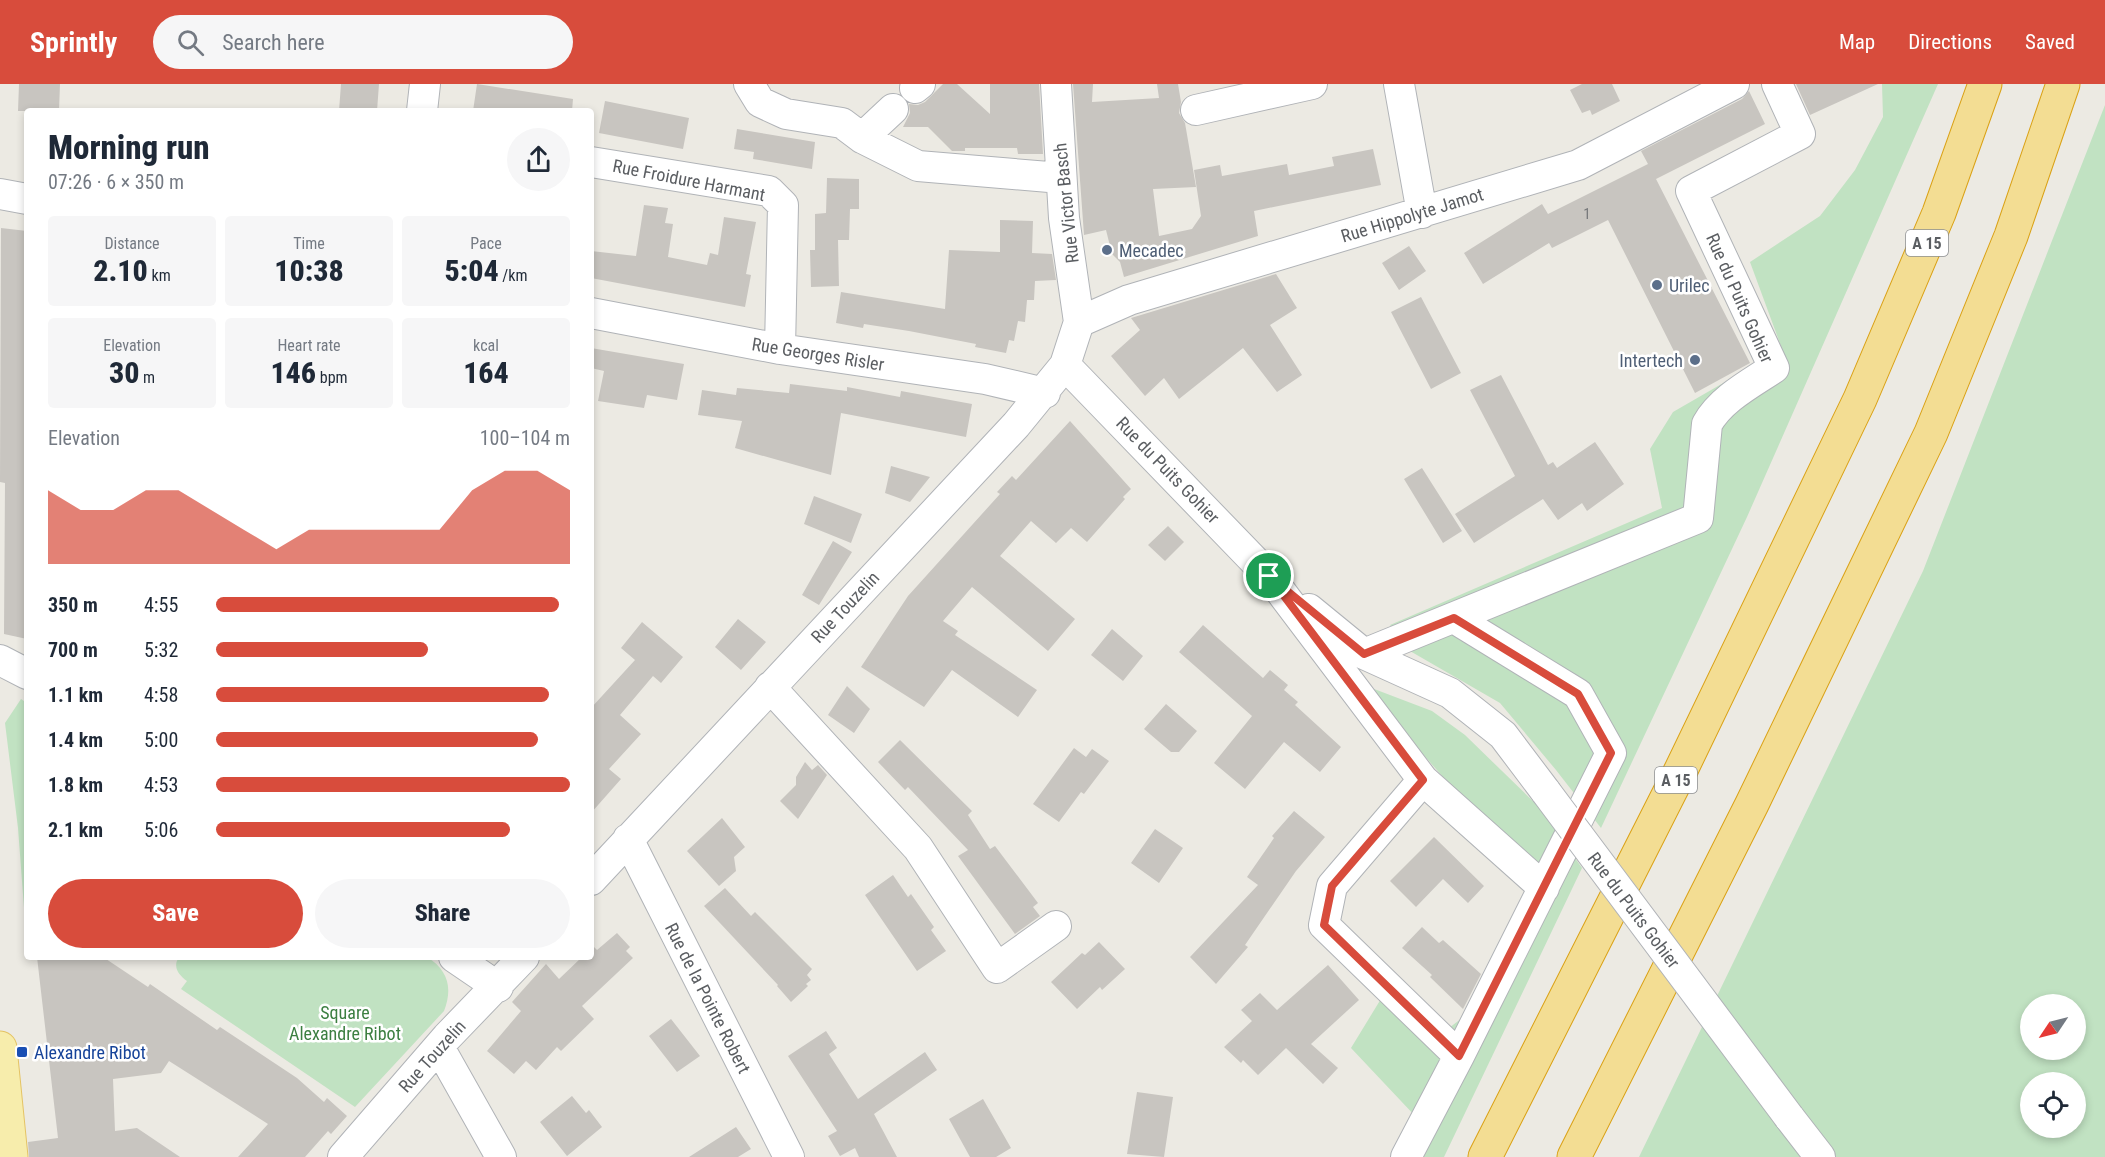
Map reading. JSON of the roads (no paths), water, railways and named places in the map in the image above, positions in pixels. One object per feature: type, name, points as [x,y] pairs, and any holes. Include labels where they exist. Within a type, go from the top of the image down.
[{"type":"highway","name":"A 15","points":[[1485,1157],[1680,772],[1860,399],[1939,213],[1985,84]]},
{"type":"highway","points":[[1574,1157],[1752,804],[1931,433],[2011,236],[2063,84]]},
{"type":"main road","points":[[0,1048],[11,1157]]},
{"type":"street","points":[[422,108],[425,84]]},
{"type":"street","points":[[749,84],[760,102],[786,114],[842,123],[862,138],[918,166],[1061,178]]},
{"type":"street","name":"Rue Victor Basch","points":[[1056,84],[1061,178],[1079,322]]},
{"type":"street","points":[[1196,110],[1312,84]]},
{"type":"street","points":[[1399,84],[1422,213]]},
{"type":"street","name":"Rue Hippolyte Jamot","points":[[1079,322],[1129,300],[1578,165],[1734,84]]},
{"type":"street","name":"Rue du Puits Gohier","points":[[1364,654],[1698,518],[1707,424],[1713,413],[1774,368],[1691,191],[1800,134],[1777,84]]},
{"type":"street","points":[[862,138],[893,109]]},
{"type":"street","name":"Rue Froidure Harmant","points":[[594,162],[769,191],[783,205],[780,349]]},
{"type":"street","points":[[0,194],[24,198]]},
{"type":"street","name":"Rue Georges Risler","points":[[594,314],[780,349],[985,380],[1045,393]]},
{"type":"street","name":"Rue Touzelin","points":[[594,877],[1045,393],[1065,364],[1079,322]]},
{"type":"street","name":"Rue du Puits Gohier","points":[[1065,364],[1269,576],[1364,654],[1450,693],[1503,735],[1820,1157]]},
{"type":"street","name":"Rue du Puits Gohier","points":[[1269,576],[1423,780],[1544,888]]},
{"type":"street","points":[[1406,1157],[1611,753],[1578,694],[1454,618]]},
{"type":"street","points":[[0,660],[24,672]]},
{"type":"street","points":[[770,687],[918,848],[997,968],[1056,926]]},
{"type":"street","points":[[1423,780],[1332,886],[1324,925],[1459,1056]]},
{"type":"street","name":"Rue de la Pointe Robert","points":[[628,839],[789,1157]]},
{"type":"street","points":[[458,960],[498,987]]},
{"type":"street","name":"Rue Touzelin","points":[[343,1157],[439,1047],[521,960]]},
{"type":"street","points":[[439,1047],[501,1157]]},
{"type":"place","name":"Mecadec","points":[[1107,250]]},
{"type":"place","name":"Urilec","points":[[1657,285]]},
{"type":"place","name":"Intertech","points":[[1695,360]]},
{"type":"place","name":"Alexandre Ribot","points":[[22,1052]]},
{"type":"park label","name":"Square Alexandre Ribot","points":[[345,1022]]}]
